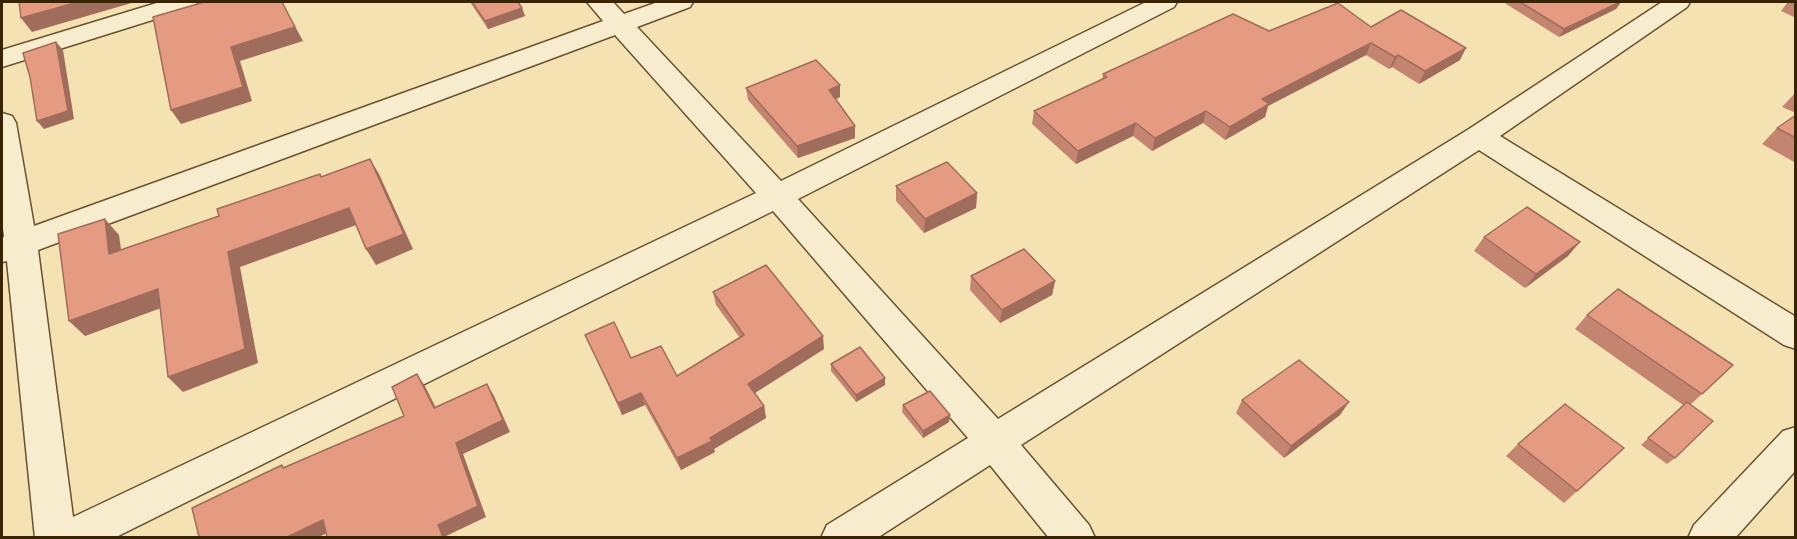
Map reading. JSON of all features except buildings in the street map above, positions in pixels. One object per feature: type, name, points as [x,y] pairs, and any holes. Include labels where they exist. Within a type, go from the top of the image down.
[{"type":"street","points":[[2,59],[185,2]]},
{"type":"street","points":[[11,247],[610,13],[681,2]]},
{"type":"street","points":[[72,537],[777,196],[1165,2]]},
{"type":"street","points":[[841,537],[1479,136],[1678,2]]},
{"type":"street","points":[[610,13],[777,196],[993,440],[1075,537]]},
{"type":"street","points":[[2,123],[11,247],[55,537]]},
{"type":"street","points":[[1479,136],[1796,335]]},
{"type":"street","points":[[1708,537],[1796,443]]}]
